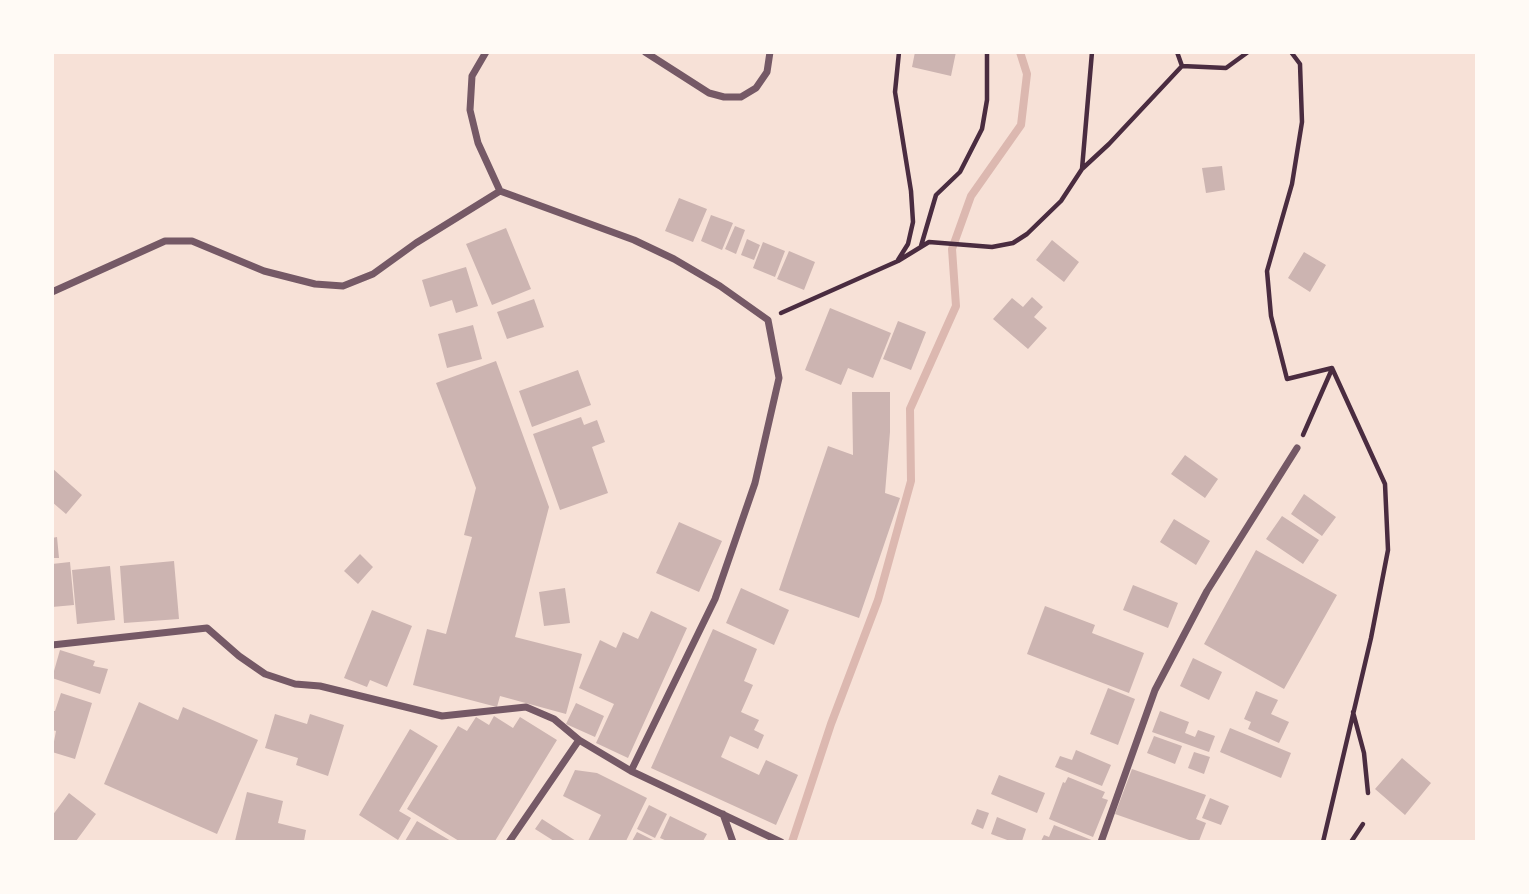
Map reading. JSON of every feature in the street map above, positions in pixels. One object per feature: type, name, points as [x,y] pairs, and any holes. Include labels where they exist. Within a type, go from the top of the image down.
[{"type":"street","points":[[486,52],[472,76],[470,110],[478,144],[500,191],[634,240],[674,259],[720,286],[768,320],[779,378],[755,484],[731,545],[715,598],[631,771]]},
{"type":"street","points":[[645,52],[709,93],[724,97],[741,97],[756,88],[767,72],[770,52]]},
{"type":"street","points":[[52,292],[165,241],[192,241],[264,271],[315,284],[343,286],[373,274],[416,243],[500,191]]},
{"type":"street","points":[[1101,842],[1155,690],[1207,591],[1297,448]]},
{"type":"street","points":[[52,645],[207,628],[265,674],[295,684],[320,686],[442,716],[526,707],[554,719],[579,740],[631,771],[779,841]]},
{"type":"street","points":[[509,842],[579,740]]},
{"type":"street","points":[[723,814],[733,842]]},
{"type":"path","points":[[898,261],[908,244],[913,222],[911,191],[894,92],[899,52]]},
{"type":"path","points":[[921,247],[936,195],[960,172],[982,130],[987,100],[987,52]]},
{"type":"path","points":[[1082,169],[1091,52]]},
{"type":"path","points":[[1177,52],[1182,66]]},
{"type":"path","points":[[768,320],[898,261],[929,242],[992,247],[1013,243],[1027,234],[1061,201],[1082,169],[1110,144],[1182,66],[1226,68],[1248,52]]},
{"type":"path","points":[[1291,52],[1300,64],[1301,122],[1292,184],[1267,271],[1271,316],[1287,379],[1332,368]]},
{"type":"path","points":[[1297,448],[1332,368]]},
{"type":"path","points":[[1323,842],[1371,638],[1388,550],[1385,484],[1332,368]]},
{"type":"path","points":[[1353,711],[1364,753],[1368,793]]},
{"type":"path","points":[[1351,842],[1363,824]]},
{"type":"building","points":[[915,52],[956,52],[951,76],[912,67]]},
{"type":"building","points":[[1222,166],[1225,190],[1206,193],[1202,168]]},
{"type":"building","points":[[679,198],[707,209],[693,242],[665,231]]},
{"type":"building","points":[[711,215],[733,223],[722,250],[701,241]]},
{"type":"building","points":[[735,226],[745,230],[736,254],[725,249]]},
{"type":"building","points":[[506,228],[531,289],[492,305],[466,244]]},
{"type":"building","points":[[747,239],[760,245],[754,260],[741,255]]},
{"type":"building","points":[[1052,240],[1079,262],[1064,282],[1036,260]]},
{"type":"building","points":[[763,242],[785,251],[775,277],[753,268]]},
{"type":"building","points":[[789,251],[815,262],[804,290],[777,279]]},
{"type":"building","points":[[1304,252],[1326,265],[1310,292],[1288,278]]},
{"type":"building","points":[[466,267],[478,306],[456,313],[452,300],[430,307],[422,280]]},
{"type":"building","points":[[1032,297],[1043,307],[1034,317],[1047,328],[1028,349],[993,319],[1012,298],[1023,307]]},
{"type":"building","points":[[534,299],[544,327],[507,339],[497,312]]},
{"type":"building","points":[[830,308],[891,333],[873,378],[848,368],[841,385],[805,370]]},
{"type":"building","points":[[898,321],[926,332],[911,370],[883,359]]},
{"type":"building","points":[[473,325],[482,359],[447,368],[438,334]]},
{"type":"building","points":[[496,361],[549,507],[515,637],[582,654],[566,714],[500,696],[497,707],[413,685],[427,629],[446,634],[472,537],[464,535],[476,488],[436,383]]},
{"type":"building","points":[[578,370],[591,405],[532,427],[519,391]]},
{"type":"building","points":[[852,392],[890,392],[885,493],[900,498],[859,618],[779,590],[828,446],[853,455]]},
{"type":"building","points":[[581,417],[584,425],[597,420],[605,442],[592,447],[608,493],[560,510],[533,434]]},
{"type":"building","points":[[1185,455],[1218,479],[1205,498],[1171,474]]},
{"type":"building","points":[[52,468],[82,495],[66,514],[52,502]]},
{"type":"building","points":[[1304,494],[1336,517],[1322,536],[1291,514]]},
{"type":"building","points":[[1282,516],[1319,540],[1303,564],[1266,539]]},
{"type":"building","points":[[1174,519],[1210,541],[1196,565],[1160,542]]},
{"type":"building","points":[[679,522],[722,541],[699,592],[656,573]]},
{"type":"building","points":[[57,537],[59,558],[52,558],[52,538]]},
{"type":"building","points":[[1256,550],[1337,595],[1284,689],[1204,644]]},
{"type":"building","points":[[360,554],[373,567],[358,584],[344,571]]},
{"type":"building","points":[[174,561],[179,619],[124,623],[120,566]]},
{"type":"building","points":[[70,562],[74,605],[52,607],[52,564]]},
{"type":"building","points":[[110,566],[115,620],[77,624],[72,570]]},
{"type":"building","points":[[1133,585],[1178,603],[1168,628],[1123,610]]},
{"type":"building","points":[[565,588],[570,623],[544,626],[539,592]]},
{"type":"building","points":[[741,588],[789,610],[774,645],[726,623]]},
{"type":"building","points":[[1045,606],[1095,625],[1092,633],[1144,653],[1129,693],[1027,654]]},
{"type":"building","points":[[372,610],[412,626],[387,687],[370,680],[367,687],[344,678]]},
{"type":"building","points":[[651,611],[687,628],[628,758],[596,743],[614,704],[579,688],[600,640],[616,648],[623,632],[638,639]]},
{"type":"building","points":[[713,629],[757,649],[744,681],[753,685],[741,712],[759,720],[754,730],[764,735],[758,749],[730,736],[721,757],[759,775],[766,760],[798,775],[776,825],[651,768]]},
{"type":"building","points":[[60,650],[95,661],[93,666],[108,669],[100,694],[52,678]]},
{"type":"building","points":[[1193,658],[1222,672],[1209,700],[1180,686]]},
{"type":"building","points":[[1108,688],[1135,699],[1118,745],[1090,734]]},
{"type":"building","points":[[1256,691],[1278,700],[1271,714],[1289,722],[1279,743],[1248,729],[1251,722],[1244,719]]},
{"type":"building","points":[[61,693],[92,703],[75,759],[52,752],[56,731],[52,730],[52,711],[55,711]]},
{"type":"building","points":[[139,702],[178,720],[183,707],[258,740],[217,834],[104,784]]},
{"type":"building","points":[[576,703],[604,716],[595,737],[566,724]]},
{"type":"building","points":[[1160,711],[1189,722],[1185,733],[1195,737],[1198,730],[1215,736],[1209,752],[1152,732]]},
{"type":"building","points":[[275,714],[307,724],[310,714],[344,725],[328,776],[296,765],[298,758],[265,748]]},
{"type":"building","points":[[494,716],[513,728],[520,717],[557,740],[495,841],[459,841],[407,809],[458,726],[467,731],[476,717],[489,725]]},
{"type":"building","points":[[1230,728],[1291,753],[1281,778],[1220,752]]},
{"type":"building","points":[[410,729],[438,746],[399,811],[411,818],[398,840],[359,815]]},
{"type":"building","points":[[1154,736],[1182,746],[1175,764],[1147,753]]},
{"type":"building","points":[[1076,750],[1111,765],[1102,786],[1055,767],[1060,756],[1072,760]]},
{"type":"building","points":[[1194,752],[1210,757],[1204,774],[1188,768]]},
{"type":"building","points":[[1402,758],[1431,783],[1405,815],[1375,789]]},
{"type":"building","points":[[1132,769],[1206,795],[1196,819],[1206,823],[1199,841],[1192,841],[1115,814]]},
{"type":"building","points":[[575,770],[597,773],[647,798],[626,841],[588,841],[601,815],[563,796]]},
{"type":"building","points":[[999,775],[1045,793],[1037,813],[991,794]]},
{"type":"building","points":[[1068,777],[1105,792],[1102,798],[1108,800],[1093,837],[1049,819],[1063,782],[1065,783]]},
{"type":"building","points":[[247,792],[283,801],[278,823],[306,830],[304,841],[235,841]]},
{"type":"building","points":[[69,793],[96,814],[76,841],[52,841],[52,816]]},
{"type":"building","points":[[1210,798],[1229,806],[1221,825],[1202,818]]},
{"type":"building","points":[[649,805],[667,814],[655,838],[637,829]]},
{"type":"building","points":[[977,809],[989,813],[983,829],[971,824]]},
{"type":"building","points":[[670,816],[707,834],[703,841],[667,841],[660,838]]},
{"type":"building","points":[[997,817],[1026,829],[1022,841],[1010,841],[991,834]]},
{"type":"building","points":[[542,819],[576,841],[554,841],[535,829]]},
{"type":"building","points":[[417,821],[451,841],[405,841]]},
{"type":"building","points":[[1054,825],[1094,841],[1041,841],[1044,835],[1049,837]]},
{"type":"building","points":[[637,832],[655,841],[632,841]]},
{"type":"waterway","points":[[792,842],[831,724],[878,600],[911,481],[910,409],[956,306],[952,249],[971,196],[1021,125],[1027,74],[1020,52]]}]
